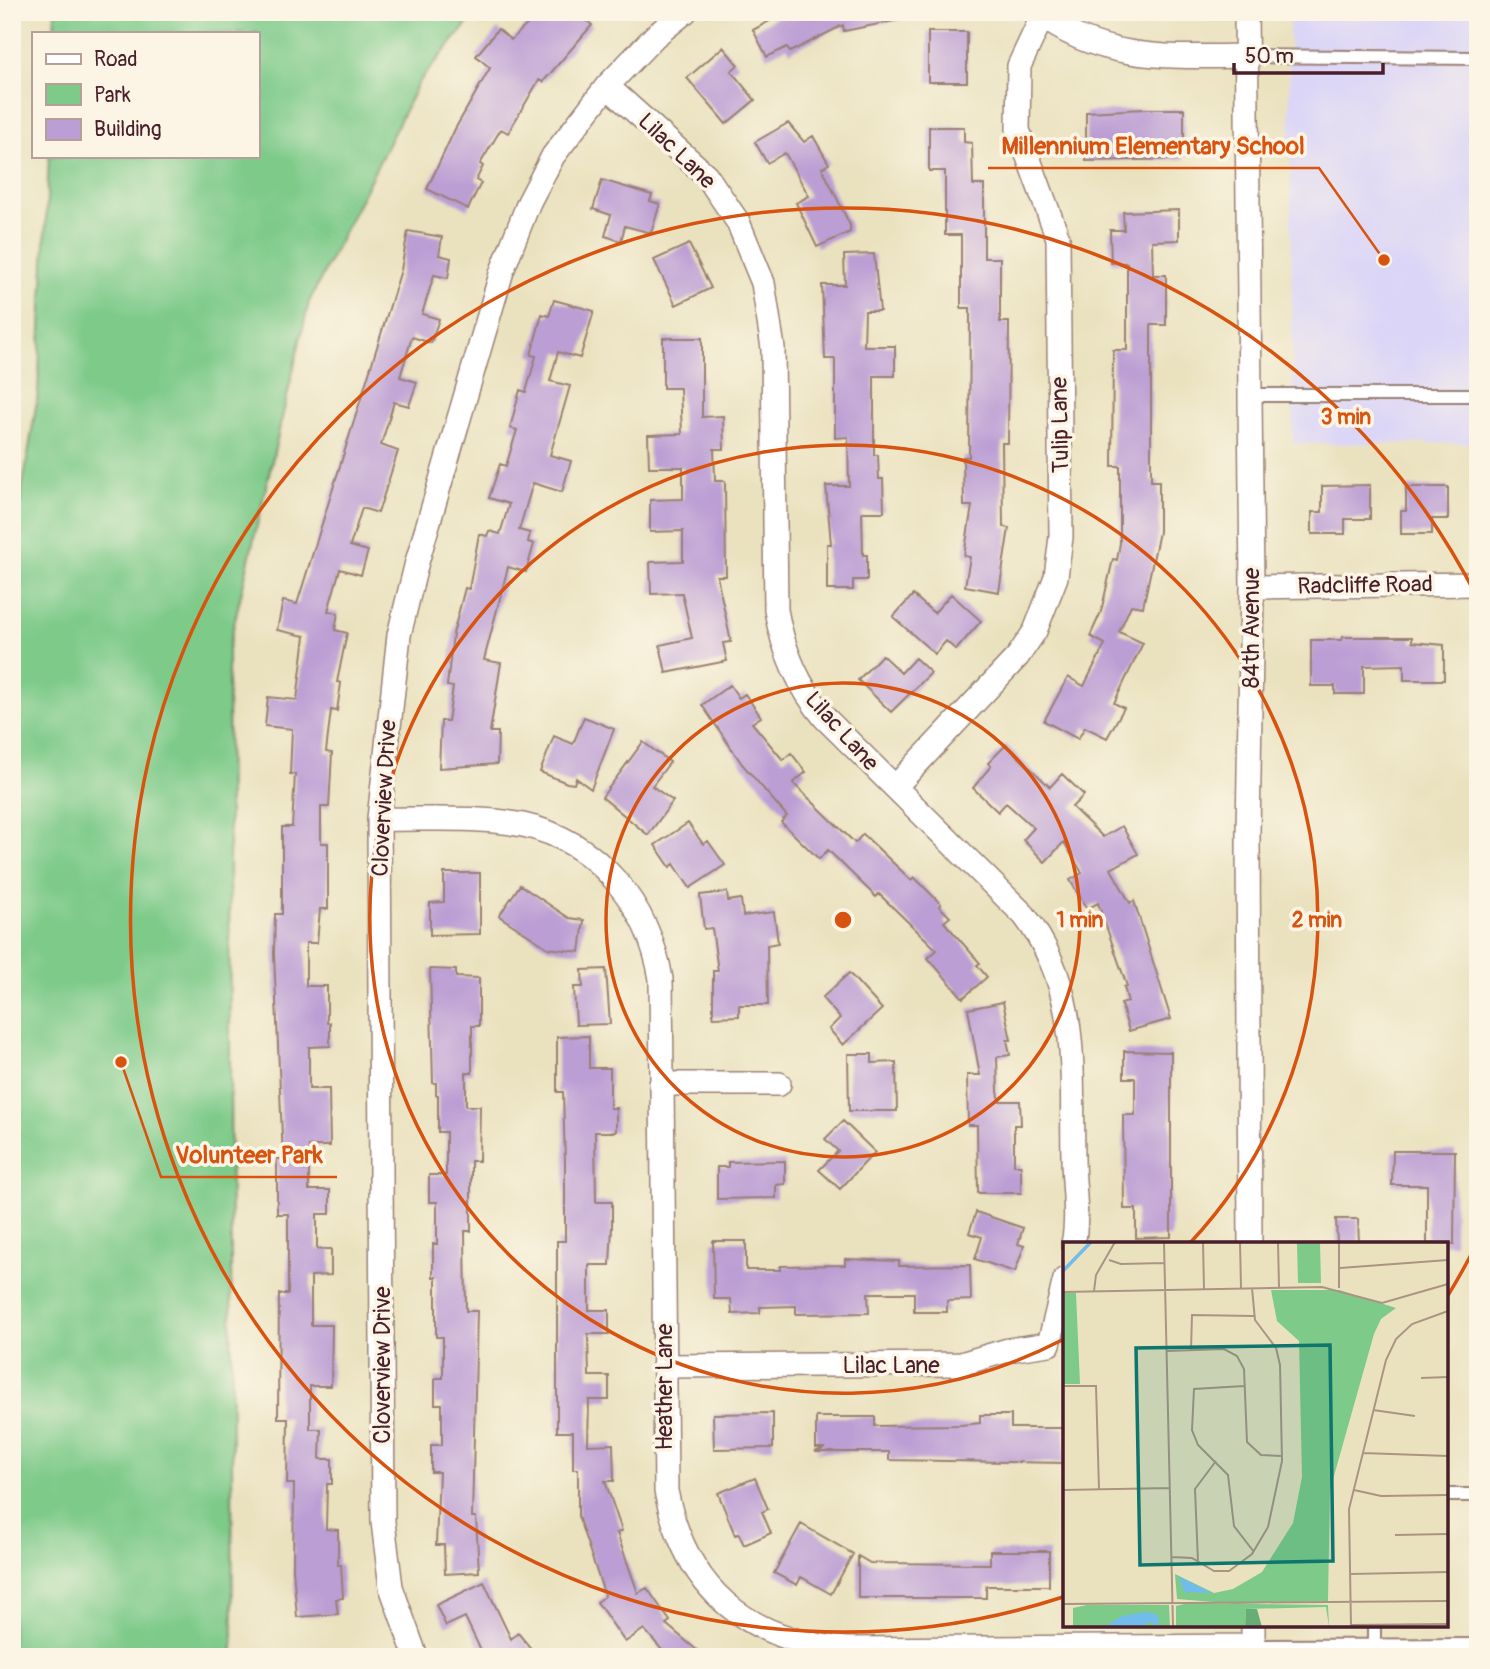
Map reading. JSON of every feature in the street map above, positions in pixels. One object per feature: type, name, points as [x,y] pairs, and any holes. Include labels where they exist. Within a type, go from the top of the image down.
[{"type":"street","name":"Cloverview Drive","points":[[416,1657],[391,1587],[383,1522],[379,819],[399,635],[417,562],[502,271],[529,202],[553,156],[607,86],[655,36],[685,12]]},
{"type":"street","name":"84th Avenue","points":[[1245,12],[1247,395],[1252,587],[1248,834],[1250,1242]]},
{"type":"street","points":[[1040,14],[1091,44],[1127,54],[1157,58],[1246,56]]},
{"type":"street","name":"Tulip Lane","points":[[895,788],[1018,656],[1035,631],[1056,577],[1061,537],[1058,237],[1018,130],[1019,66],[1040,14]]},
{"type":"street","name":"Lilac Lane","points":[[607,86],[706,175],[724,198],[752,252],[772,329],[776,610],[789,661],[810,700],[1024,915],[1042,938],[1058,972],[1070,1028],[1073,1242]]},
{"type":"street","name":"Radcliffe Road","points":[[1252,587],[1478,584]]},
{"type":"street","name":"Heather Lane","points":[[379,819],[525,825],[571,844],[611,874],[639,911],[657,960],[661,990],[664,1473],[672,1520],[698,1575],[731,1608],[761,1629],[815,1647],[1068,1652],[1253,1643]]},
{"type":"street","points":[[661,1084],[779,1084]]},
{"type":"street","name":"Lilac Lane","points":[[664,1366],[961,1364],[1008,1350],[1049,1344],[1063,1287]]},
{"type":"lane","points":[[1246,56],[1478,58]]},
{"type":"lane","points":[[1247,395],[1478,395]]},
{"type":"lane","points":[[1448,1495],[1478,1495]]},
{"type":"lane","points":[[1374,1627],[1374,1645]]},
{"type":"lane","points":[[1253,1643],[1478,1645]]},
{"type":"shaded area","points":[[1289,12],[1478,12],[1478,443],[1293,444]]},
{"type":"green space","points":[[55,12],[477,12],[419,82],[309,302],[228,650],[233,1657],[12,1657],[12,552],[38,394],[49,158],[259,158],[259,32],[54,32]]},
{"type":"building","points":[[540,12],[577,12],[592,25],[543,82],[539,80],[508,133],[501,129],[480,164],[483,166],[476,180],[481,183],[468,209],[427,189],[455,129],[490,68],[476,56],[498,29],[511,40]]},
{"type":"building","points":[[786,12],[898,12],[899,20],[844,31],[843,25],[790,52],[787,47],[767,57],[753,30]]},
{"type":"building","points":[[928,32],[967,32],[967,82],[928,82]]},
{"type":"building","points":[[723,47],[738,65],[731,71],[755,100],[726,124],[687,78]]},
{"type":"building","points":[[1184,109],[1184,159],[1086,161],[1086,112]]},
{"type":"building","points":[[788,123],[804,142],[813,136],[829,164],[822,168],[850,225],[850,232],[817,247],[796,203],[809,196],[785,153],[767,163],[755,142]]},
{"type":"building","points":[[929,127],[964,127],[964,142],[972,143],[973,185],[984,185],[984,258],[1000,258],[1000,322],[1009,322],[1008,443],[1002,443],[1003,527],[1009,528],[999,592],[965,586],[970,557],[964,556],[972,506],[964,506],[963,457],[969,457],[970,308],[961,308],[961,235],[945,235],[945,171],[929,171]]},
{"type":"building","points":[[602,180],[652,195],[650,201],[660,204],[651,233],[625,226],[621,241],[605,236],[611,215],[593,209]]},
{"type":"building","points":[[1179,210],[1179,240],[1152,241],[1153,275],[1166,275],[1166,325],[1151,325],[1151,481],[1159,481],[1159,532],[1143,607],[1131,605],[1119,632],[1143,643],[1114,703],[1124,708],[1107,738],[1085,727],[1078,739],[1044,721],[1068,677],[1084,686],[1105,644],[1090,636],[1101,612],[1113,559],[1117,560],[1120,543],[1120,466],[1112,466],[1113,350],[1127,350],[1127,263],[1111,263],[1110,230],[1124,230],[1123,212]]},
{"type":"building","points":[[408,231],[442,237],[439,255],[451,258],[448,278],[434,275],[422,314],[439,319],[431,343],[412,337],[400,377],[417,382],[409,406],[394,402],[381,445],[398,451],[378,513],[362,508],[350,546],[368,551],[361,575],[340,569],[328,611],[338,613],[335,630],[347,633],[337,682],[341,683],[337,711],[331,710],[326,752],[332,753],[329,807],[321,807],[321,843],[328,843],[328,909],[320,909],[317,943],[306,943],[306,986],[327,986],[327,1023],[330,1023],[330,1046],[309,1047],[309,1089],[329,1089],[330,1146],[309,1146],[309,1190],[330,1190],[330,1214],[317,1214],[317,1249],[331,1249],[331,1275],[311,1276],[311,1325],[332,1325],[331,1386],[310,1386],[310,1429],[321,1429],[320,1459],[332,1459],[332,1484],[327,1484],[326,1529],[338,1530],[338,1565],[341,1565],[343,1598],[336,1599],[338,1614],[297,1617],[293,1569],[294,1484],[287,1484],[288,1418],[278,1418],[279,1294],[288,1294],[288,1214],[277,1214],[277,1159],[283,1159],[274,954],[275,914],[282,914],[282,827],[292,827],[295,774],[290,774],[292,729],[265,726],[268,697],[297,700],[305,636],[277,630],[283,601],[297,604],[401,270]]},
{"type":"building","points":[[689,244],[711,288],[676,305],[654,260]]},
{"type":"building","points":[[874,254],[880,311],[865,311],[864,346],[895,346],[895,376],[874,376],[874,455],[878,455],[879,479],[883,479],[884,512],[862,512],[863,555],[867,555],[867,580],[853,580],[853,590],[827,590],[827,544],[831,544],[826,486],[849,486],[848,437],[835,438],[835,359],[825,359],[822,285],[845,285],[844,255]]},
{"type":"building","points":[[554,300],[594,311],[580,358],[558,352],[550,381],[570,386],[550,455],[571,461],[562,492],[533,483],[519,530],[530,533],[528,542],[534,544],[526,572],[508,567],[484,660],[501,663],[490,732],[498,732],[497,764],[439,768],[441,721],[448,721],[453,687],[447,686],[453,634],[465,588],[469,589],[479,534],[487,536],[489,531],[500,534],[509,504],[489,498],[500,464],[506,466],[517,430],[510,428],[520,390],[526,392],[536,356],[531,355],[542,314],[549,316]]},
{"type":"building","points":[[663,338],[702,338],[702,417],[723,416],[724,449],[714,449],[715,481],[725,481],[726,576],[717,576],[731,642],[723,643],[727,661],[666,673],[660,645],[692,638],[682,593],[651,594],[650,562],[683,561],[683,531],[650,532],[650,500],[683,499],[683,467],[649,467],[648,435],[682,434],[680,388],[663,388]]},
{"type":"building","points":[[1370,485],[1370,519],[1345,519],[1345,534],[1312,534],[1312,512],[1322,512],[1322,486]]},
{"type":"building","points":[[1406,487],[1448,487],[1448,519],[1432,519],[1432,534],[1401,534],[1401,511],[1406,511]]},
{"type":"building","points":[[951,594],[981,621],[956,650],[946,641],[935,654],[893,617],[913,595],[934,613]]},
{"type":"building","points":[[1343,637],[1412,637],[1412,642],[1444,645],[1444,680],[1404,680],[1404,665],[1364,666],[1364,694],[1335,694],[1335,686],[1311,686],[1311,640],[1342,640]]},
{"type":"building","points":[[882,655],[901,673],[915,658],[931,673],[891,712],[858,680]]},
{"type":"building","points":[[730,685],[739,698],[745,694],[761,717],[752,723],[783,760],[791,753],[806,772],[793,783],[855,843],[863,834],[911,880],[914,877],[941,904],[939,906],[950,917],[944,922],[980,963],[977,965],[987,977],[963,998],[928,958],[937,950],[879,894],[876,897],[828,850],[819,859],[781,822],[787,816],[742,764],[702,705]]},
{"type":"building","points":[[584,717],[614,729],[591,789],[576,778],[574,784],[567,783],[540,772],[554,736],[573,744]]},
{"type":"building","points":[[643,742],[670,762],[652,786],[673,801],[648,835],[602,797]]},
{"type":"building","points":[[1006,745],[1050,787],[1062,774],[1084,795],[1072,807],[1103,837],[1122,826],[1138,854],[1111,869],[1130,903],[1134,901],[1171,1019],[1129,1031],[1121,1004],[1128,1002],[1124,987],[1127,986],[1098,903],[1087,909],[1070,880],[1082,873],[1064,842],[1045,862],[1023,840],[1034,828],[1006,803],[998,812],[973,788],[991,766],[988,763]]},
{"type":"building","points":[[688,823],[703,844],[708,841],[725,865],[690,888],[674,864],[670,867],[655,845]]},
{"type":"building","points":[[444,873],[480,873],[480,934],[430,935],[430,903],[444,902]]},
{"type":"building","points":[[520,885],[569,918],[584,920],[580,952],[548,948],[499,916]]},
{"type":"building","points":[[727,892],[728,901],[741,899],[743,916],[774,912],[778,943],[767,945],[768,1005],[739,1005],[739,1016],[713,1017],[713,971],[718,971],[712,928],[704,929],[700,895]]},
{"type":"building","points":[[430,969],[456,970],[456,977],[479,978],[479,1026],[472,1026],[472,1073],[466,1073],[466,1106],[480,1106],[479,1161],[471,1161],[471,1231],[465,1231],[466,1311],[477,1311],[472,1517],[476,1517],[479,1572],[445,1574],[444,1545],[436,1545],[439,1472],[431,1472],[431,1445],[442,1445],[442,1404],[435,1404],[435,1378],[443,1378],[443,1337],[436,1337],[433,1244],[437,1244],[437,1202],[429,1202],[429,1175],[446,1175],[446,1132],[438,1132],[438,1095],[436,1083],[433,1083]]},
{"type":"building","points":[[606,969],[610,1024],[576,1025],[574,987],[583,987],[582,970]]},
{"type":"building","points":[[849,973],[882,1009],[843,1045],[829,1029],[840,1018],[822,998]]},
{"type":"building","points":[[1003,1002],[1011,1040],[1007,1040],[1010,1055],[997,1057],[998,1092],[1000,1101],[1020,1101],[1021,1125],[1014,1125],[1014,1165],[1021,1165],[1021,1193],[978,1193],[977,1125],[968,1125],[967,1075],[980,1075],[968,1009]]},
{"type":"building","points":[[589,1036],[589,1068],[610,1068],[610,1108],[616,1108],[616,1132],[595,1132],[596,1202],[612,1202],[612,1226],[610,1265],[589,1265],[589,1310],[609,1310],[609,1334],[588,1334],[589,1376],[609,1376],[609,1400],[589,1400],[588,1445],[613,1444],[614,1481],[605,1481],[622,1531],[617,1533],[638,1593],[647,1588],[670,1621],[666,1624],[705,1657],[668,1657],[644,1629],[625,1642],[597,1602],[605,1596],[578,1516],[578,1469],[573,1469],[573,1432],[557,1432],[557,1241],[565,1241],[565,1163],[563,1092],[557,1092],[557,1037]]},
{"type":"building","points":[[1124,1051],[1171,1052],[1171,1237],[1136,1238],[1136,1209],[1124,1209],[1123,1115],[1135,1115],[1135,1078],[1124,1078]]},
{"type":"building","points":[[848,1054],[872,1054],[872,1063],[896,1062],[897,1111],[849,1111]]},
{"type":"building","points":[[843,1121],[875,1152],[840,1189],[819,1170],[838,1151],[825,1139]]},
{"type":"building","points":[[1393,1151],[1455,1151],[1454,1244],[1427,1242],[1427,1185],[1392,1185]]},
{"type":"building","points":[[785,1161],[785,1184],[776,1185],[776,1198],[717,1199],[717,1167],[728,1167],[728,1162]]},
{"type":"building","points":[[976,1212],[1023,1228],[1018,1244],[1024,1246],[1015,1272],[975,1259],[982,1237],[969,1233]]},
{"type":"building","points":[[1336,1219],[1358,1219],[1359,1242],[1337,1242]]},
{"type":"building","points":[[713,1241],[746,1241],[746,1270],[780,1270],[780,1266],[845,1265],[845,1259],[899,1261],[899,1266],[970,1265],[971,1300],[947,1301],[947,1312],[914,1312],[914,1293],[868,1293],[869,1313],[796,1314],[796,1306],[760,1307],[760,1313],[732,1314],[731,1299],[714,1299]]},
{"type":"building","points":[[773,1413],[773,1448],[714,1449],[713,1414]]},
{"type":"building","points":[[980,1415],[1011,1415],[1011,1428],[1063,1428],[1063,1463],[889,1460],[889,1452],[815,1452],[825,1448],[816,1448],[816,1417],[875,1417],[875,1426],[980,1423]]},
{"type":"building","points":[[755,1478],[768,1509],[762,1512],[771,1533],[744,1545],[739,1534],[735,1535],[718,1493]]},
{"type":"building","points":[[801,1524],[853,1554],[831,1594],[801,1577],[797,1585],[774,1573]]},
{"type":"building","points":[[990,1551],[1049,1551],[1049,1586],[986,1586],[986,1598],[858,1598],[858,1556],[870,1563],[990,1564]]},
{"type":"building","points":[[484,1582],[511,1639],[518,1633],[538,1657],[484,1657],[465,1617],[446,1626],[436,1605]]},
{"type":"place","name":"Millennium Elementary School","points":[[1384,260]]},
{"type":"place","name":"Volunteer Park","points":[[121,1062]]}]
